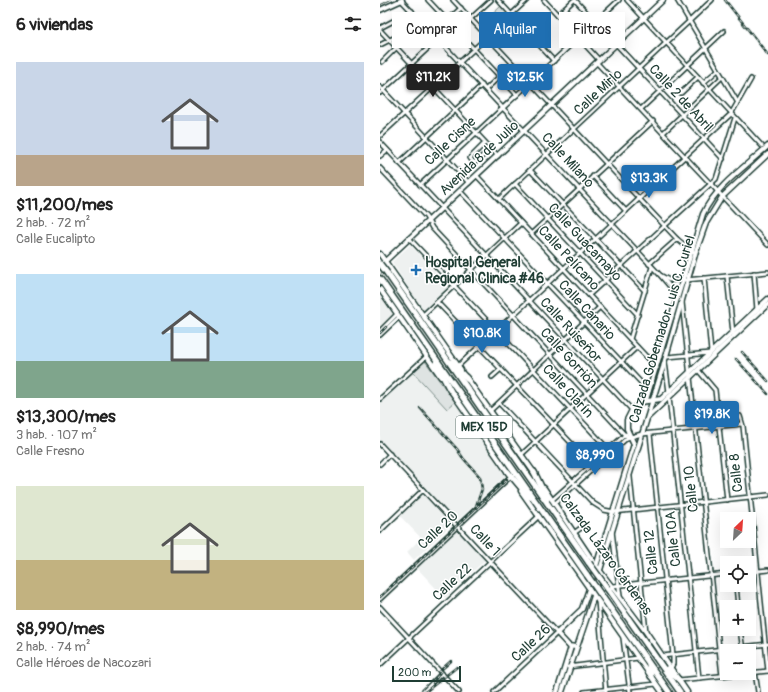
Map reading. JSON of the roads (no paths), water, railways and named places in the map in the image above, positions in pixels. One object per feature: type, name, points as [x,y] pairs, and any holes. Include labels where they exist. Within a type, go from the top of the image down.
[{"type":"highway","name":"Calzada Lázaro Cárdenas","points":[[382,264],[387,274],[680,692]]},
{"type":"highway","name":"Calzada Lázaro Cárdenas","points":[[380,279],[669,692]]},
{"type":"highway","points":[[424,341],[450,390]]},
{"type":"highway","points":[[440,349],[467,379]]},
{"type":"highway","points":[[534,472],[557,517]]},
{"type":"highway","points":[[509,474],[542,509]]},
{"type":"highway","points":[[659,662],[679,680]]},
{"type":"highway","points":[[649,664],[651,676]]},
{"type":"main road","points":[[380,10],[401,0]]},
{"type":"main road","name":"Avenida 8 de Julio","points":[[625,37],[663,0]]},
{"type":"main road","name":"Avenida 8 de Julio","points":[[382,264],[429,222],[442,208],[613,48]]},
{"type":"main road","name":"Calzada Gobernador Luis C. Curiel","points":[[582,609],[666,359],[688,280],[703,214],[717,192],[768,146]]},
{"type":"main road","name":"Calzada Gobernador Luis C. Curiel","points":[[557,692],[576,647],[594,596],[612,529],[615,512],[634,444],[630,437],[626,434],[628,420],[632,410],[638,404],[646,400],[683,280],[694,251],[706,223],[722,197],[768,154]]},
{"type":"main road","name":"Calzada Lázaro Cárdenas","points":[[380,256],[382,264],[423,315],[534,472],[596,565],[646,632],[687,692]]},
{"type":"main road","points":[[380,290],[662,692]]},
{"type":"main road","points":[[646,400],[660,400],[669,395],[691,377],[768,300]]},
{"type":"main road","points":[[647,417],[690,372],[768,304]]},
{"type":"main road","name":"Calle 26","points":[[557,633],[582,609]]},
{"type":"main road","name":"Calle 1","points":[[557,633],[571,647]]},
{"type":"main road","points":[[571,647],[576,647]]},
{"type":"main road","name":"Calzada Gobernador Luis C. Curiel","points":[[562,692],[571,647]]},
{"type":"street","name":"Calle Milano","points":[[401,0],[412,11]]},
{"type":"street","points":[[428,0],[439,12]]},
{"type":"street","points":[[453,0],[464,12]]},
{"type":"street","points":[[471,18],[490,0]]},
{"type":"street","points":[[498,0],[509,12]]},
{"type":"street","points":[[513,12],[527,0]]},
{"type":"street","points":[[544,0],[558,15],[574,0]]},
{"type":"street","name":"Calle 2 de Abril","points":[[574,0],[585,12]]},
{"type":"street","name":"Calle Cisne","points":[[606,12],[619,0]]},
{"type":"street","points":[[627,0],[762,146]]},
{"type":"street","points":[[677,0],[738,103]]},
{"type":"street","name":"Calle Mirlo","points":[[499,199],[712,0]]},
{"type":"street","points":[[457,12],[461,8]]},
{"type":"street","points":[[392,43],[380,29],[412,11]]},
{"type":"street","points":[[471,20],[479,29]]},
{"type":"street","points":[[641,109],[724,32]]},
{"type":"street","points":[[380,45],[392,38]]},
{"type":"street","points":[[380,136],[479,44]]},
{"type":"street","points":[[471,46],[517,95]]},
{"type":"street","points":[[382,62],[396,48],[498,156]]},
{"type":"street","points":[[381,92],[428,48]]},
{"type":"street","name":"Calle Milano","points":[[448,48],[679,296]]},
{"type":"street","points":[[497,48],[665,226],[677,238],[694,251]]},
{"type":"street","points":[[542,48],[554,61]]},
{"type":"street","name":"Calle Cisne","points":[[420,185],[568,48]]},
{"type":"street","points":[[587,48],[717,192],[768,245]]},
{"type":"street","name":"Calle 2 de Abril","points":[[619,48],[722,159]]},
{"type":"street","points":[[703,83],[718,70]]},
{"type":"street","points":[[486,89],[500,76]]},
{"type":"street","points":[[681,93],[698,77]]},
{"type":"street","points":[[663,133],[722,77]]},
{"type":"street","points":[[458,366],[731,114],[751,79]]},
{"type":"street","points":[[399,163],[482,85]]},
{"type":"street","points":[[380,87],[381,92],[404,113],[469,183]]},
{"type":"street","points":[[589,295],[716,178],[735,118]]},
{"type":"street","points":[[532,234],[653,121]]},
{"type":"street","name":"Calle Ruiseñor","points":[[380,142],[632,410]]},
{"type":"street","points":[[485,143],[470,158],[474,163],[491,149]]},
{"type":"street","points":[[380,156],[387,150]]},
{"type":"street","name":"Calle Gorrión","points":[[380,168],[429,222],[432,228],[626,434]]},
{"type":"street","points":[[530,170],[645,291]]},
{"type":"street","name":"Calle Pelícano","points":[[477,176],[656,368]]},
{"type":"street","points":[[593,176],[626,211]]},
{"type":"street","name":"Calle Guacamayo","points":[[515,184],[638,315]]},
{"type":"street","name":"Calle Canario","points":[[460,191],[649,391]]},
{"type":"street","points":[[423,315],[521,223]]},
{"type":"street","points":[[649,264],[677,238]]},
{"type":"street","name":"Calle Clarín","points":[[410,239],[609,451]]},
{"type":"street","points":[[630,339],[652,267]]},
{"type":"street","points":[[660,275],[669,280],[688,280],[768,272]]},
{"type":"street","points":[[754,273],[757,310]]},
{"type":"street","points":[[727,276],[733,334]]},
{"type":"street","points":[[666,359],[711,353],[704,278]]},
{"type":"street","name":"Calle 10","points":[[682,300],[720,659]]},
{"type":"street","points":[[437,302],[592,466]]},
{"type":"street","points":[[490,411],[600,307]]},
{"type":"street","points":[[380,331],[398,316]]},
{"type":"street","points":[[380,335],[398,316]]},
{"type":"street","points":[[521,455],[571,410],[637,346]]},
{"type":"street","points":[[380,399],[426,356]]},
{"type":"street","points":[[646,356],[653,358],[660,357]]},
{"type":"street","name":"Calle 10A","points":[[666,359],[699,678]]},
{"type":"street","points":[[492,376],[501,369]]},
{"type":"street","points":[[698,370],[715,389],[727,500]]},
{"type":"street","points":[[499,403],[595,506],[615,512],[768,495]]},
{"type":"street","name":"Calle 8","points":[[740,416],[768,671]]},
{"type":"street","points":[[609,451],[627,438],[642,434],[742,424]]},
{"type":"street","points":[[553,502],[626,434]]},
{"type":"street","name":"Calle 12","points":[[650,434],[673,655],[673,664],[671,668]]},
{"type":"street","name":"Calle 1","points":[[380,444],[557,633]]},
{"type":"street","points":[[380,464],[390,454]]},
{"type":"street","points":[[629,472],[646,632]]},
{"type":"street","name":"Calle 20","points":[[380,599],[458,526],[509,474]]},
{"type":"street","points":[[380,531],[423,490]]},
{"type":"street","name":"Calle 22","points":[[380,665],[539,516]]},
{"type":"street","points":[[574,533],[585,525]]},
{"type":"street","points":[[612,529],[620,596]]},
{"type":"street","points":[[758,571],[768,570]]},
{"type":"street","points":[[613,586],[720,575]]},
{"type":"street","points":[[598,601],[606,691]]},
{"type":"street","points":[[380,607],[460,692]]},
{"type":"street","name":"Calle 26","points":[[494,692],[557,633]]},
{"type":"street","points":[[623,636],[630,692]]},
{"type":"street","points":[[756,646],[766,644]]},
{"type":"street","points":[[662,656],[719,650]]},
{"type":"street","points":[[567,668],[638,658]]},
{"type":"street","points":[[756,672],[768,671]]},
{"type":"street","points":[[423,692],[442,673]]},
{"type":"street","points":[[679,680],[720,676]]},
{"type":"street","points":[[756,679],[758,692]]},
{"type":"street","points":[[584,692],[606,691],[656,684]]},
{"type":"street","points":[[640,686],[641,691]]},
{"type":"tram line","points":[[380,5],[390,0]]},
{"type":"railway","points":[[725,0],[768,55]]},
{"type":"railway","points":[[380,333],[386,327]]},
{"type":"railway","points":[[742,352],[768,381]]},
{"type":"railway","points":[[736,359],[768,394]]},
{"type":"railway","points":[[420,408],[480,477],[482,489],[476,506]]},
{"type":"railway","points":[[380,597],[507,479]]},
{"type":"railway","points":[[433,683],[442,669],[451,661]]},
{"type":"railway","points":[[425,692],[457,667]]},
{"type":"place","name":"Hospital General Regional Clinica #46","points":[[416,270]]}]
